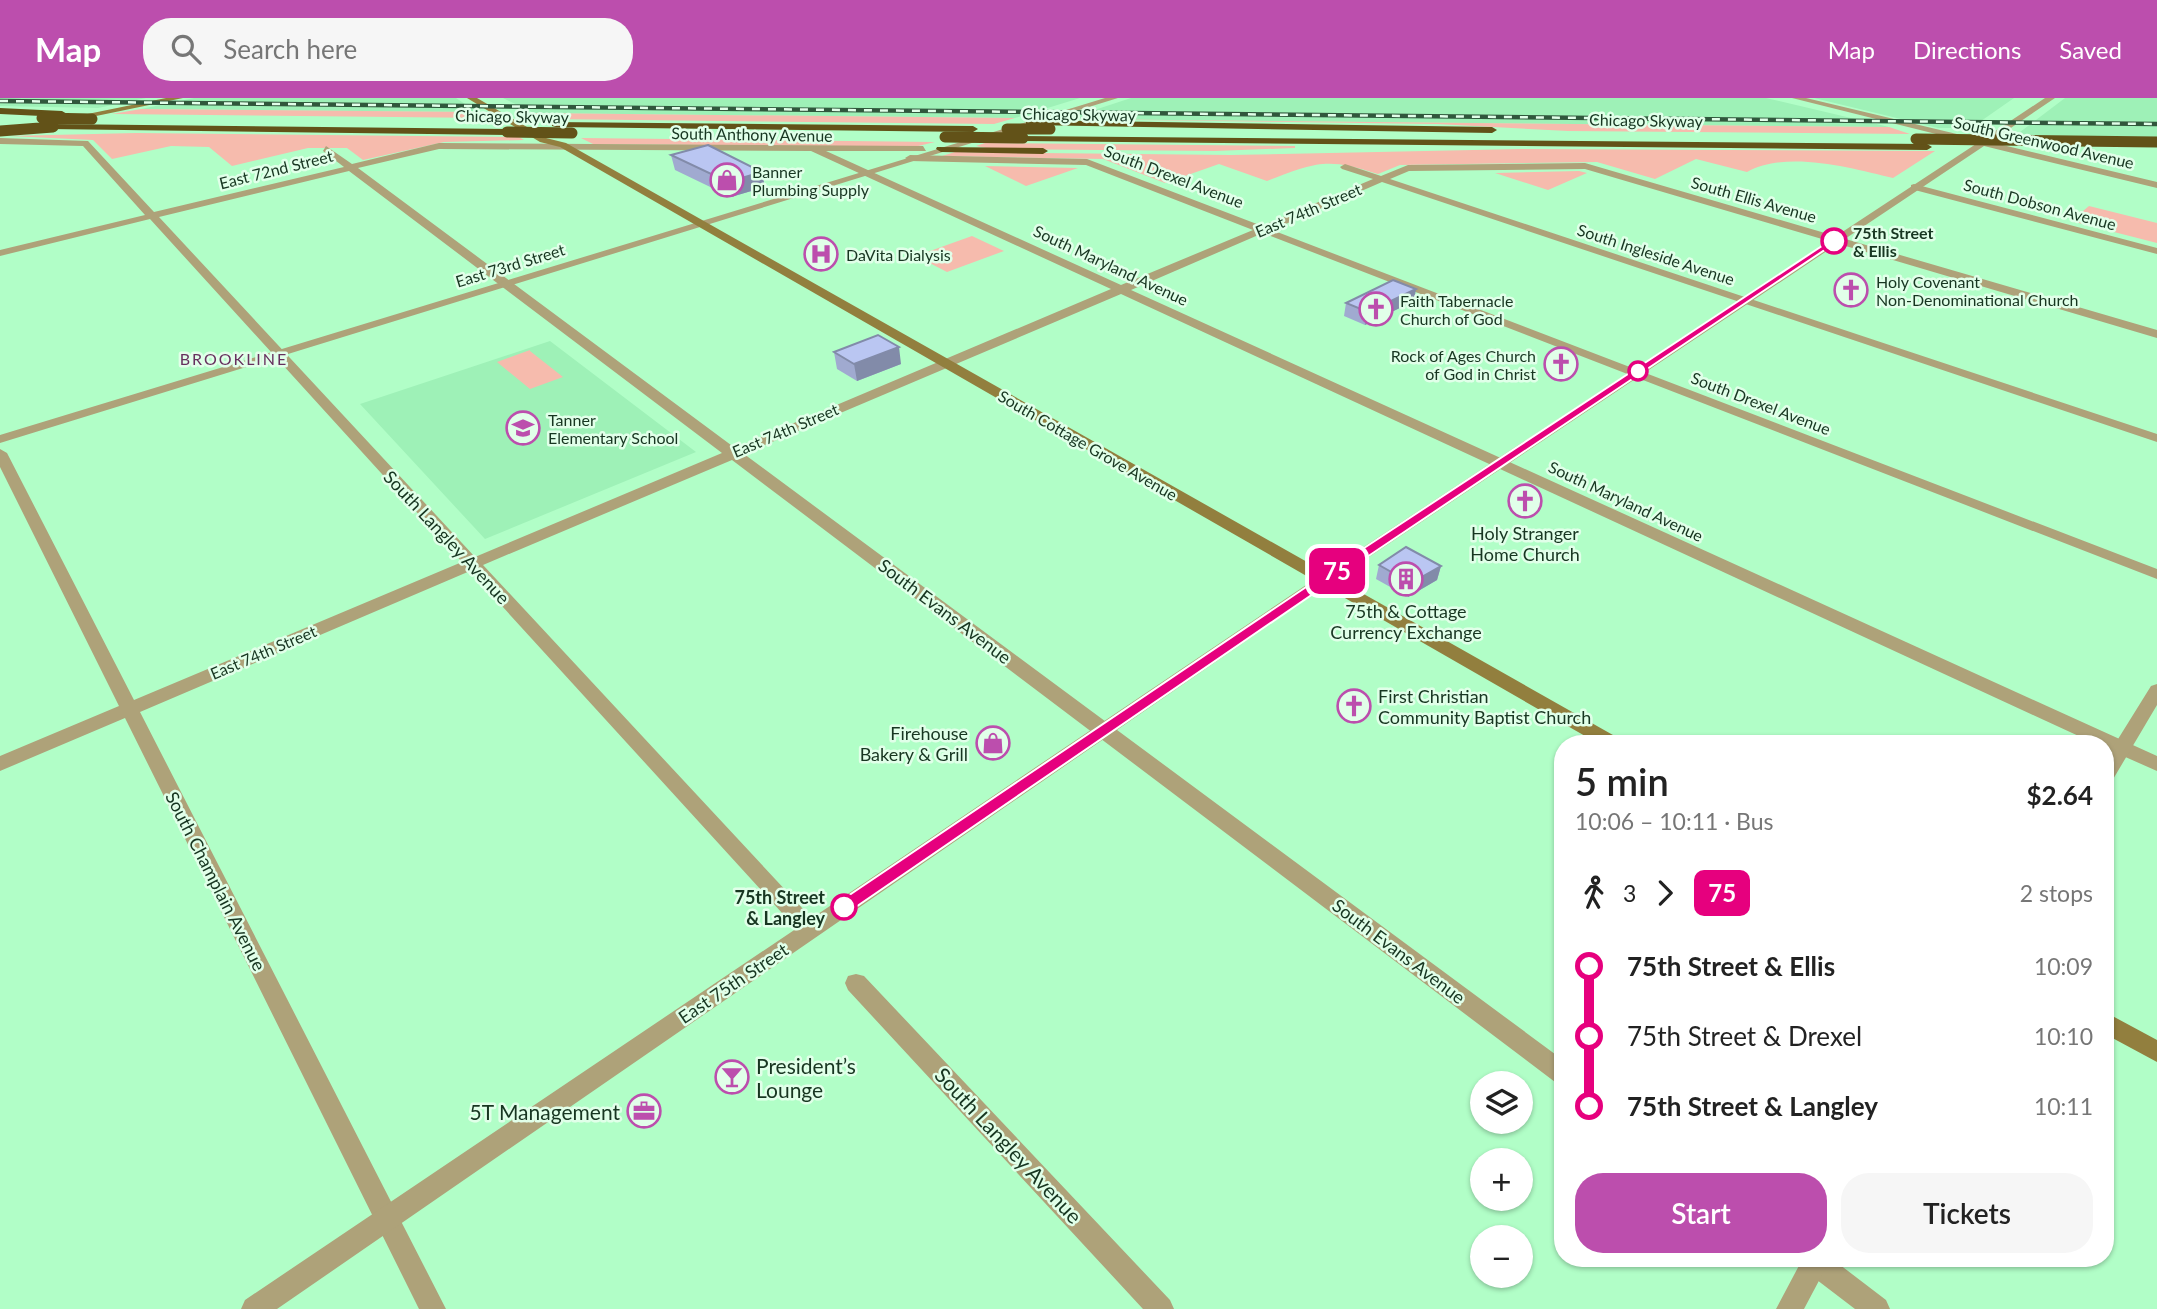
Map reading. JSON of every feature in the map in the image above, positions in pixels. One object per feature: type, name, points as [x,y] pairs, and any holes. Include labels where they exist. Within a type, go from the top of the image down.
[{"type":"highway","points":[[0,111],[96,115]]},
{"type":"highway","name":"Chicago Skyway","points":[[0,127],[41,118],[96,115],[556,124],[1533,135],[1919,134],[2157,142]]},
{"type":"highway","points":[[1030,122],[1437,126],[1533,135]]},
{"type":"highway","name":"Chicago Skyway","points":[[0,127],[2157,150]]},
{"type":"highway","points":[[1203,153],[1424,147],[1470,143]]},
{"type":"highway","points":[[941,149],[1100,152]]},
{"type":"main road","points":[[96,115],[162,98]]},
{"type":"main road","points":[[0,127],[96,115],[179,98]]},
{"type":"main road","name":"South Cottage Grove Avenue","points":[[471,98],[543,140],[563,145]]},
{"type":"main road","name":"South Cottage Grove Avenue","points":[[488,98],[555,137],[563,145],[1598,735]]},
{"type":"main road","points":[[2114,1027],[2157,1052]]},
{"type":"street","name":"East 73rd Street","points":[[1030,122],[1039,116],[1097,98]]},
{"type":"street","name":"East 73rd Street","points":[[0,439],[910,158],[1114,98]]},
{"type":"street","name":"South Greenwood Avenue","points":[[1780,98],[1919,134],[1980,143],[2157,185]]},
{"type":"street","name":"South Greenwood Avenue","points":[[1796,98],[1919,134]]},
{"type":"street","name":"East 75th Street","points":[[1980,143],[1980,137],[2035,98]]},
{"type":"street","name":"East 75th Street","points":[[254,1309],[1324,580],[2051,98]]},
{"type":"street","name":"South Langley Avenue","points":[[0,141],[85,143],[810,930]]},
{"type":"street","name":"South Anthony Avenue","points":[[563,145],[941,149]]},
{"type":"street","name":"East 72nd Street","points":[[0,253],[439,146],[563,145]]},
{"type":"street","name":"South Evans Avenue","points":[[326,149],[1554,1067]]},
{"type":"street","name":"South Maryland Avenue","points":[[814,149],[2094,735]]},
{"type":"street","name":"South Drexel Avenue","points":[[910,158],[1087,162],[2157,574]]},
{"type":"street","name":"East 74th Street","points":[[0,764],[1382,179],[1416,167],[1585,166]]},
{"type":"street","name":"South Ellis Avenue","points":[[1585,166],[2157,334]]},
{"type":"street","name":"South Ingleside Avenue","points":[[1345,167],[2157,438]]},
{"type":"street","name":"South Dobson Avenue","points":[[1914,187],[2157,251]]},
{"type":"street","name":"South Champlain Avenue","points":[[0,453],[432,1309]]},
{"type":"street","points":[[2114,761],[2157,690]]},
{"type":"street","name":"South Maryland Avenue","points":[[2114,744],[2157,764]]},
{"type":"street","name":"South Langley Avenue","points":[[856,983],[1161,1309]]},
{"type":"street","points":[[1788,1309],[1810,1267]]},
{"type":"street","points":[[1823,1267],[1877,1309]]},
{"type":"shaded area","points":[[0,98],[146,98],[98,108],[0,106]]},
{"type":"shaded area","points":[[194,98],[456,98],[477,112],[141,109]]},
{"type":"shaded area","points":[[503,98],[1080,98],[1015,118],[534,113]]},
{"type":"shaded area","points":[[1131,98],[1766,98],[1889,127],[1067,119]]},
{"type":"shaded area","points":[[1814,98],[2014,98],[1971,128],[1938,128]]},
{"type":"shaded area","points":[[2065,98],[2157,98],[2157,137],[2016,135]]},
{"type":"shaded area","points":[[141,109],[477,112],[488,118],[112,114]]},
{"type":"shaded area","points":[[534,113],[1015,118],[994,124],[546,119]]},
{"type":"shaded area","points":[[1067,119],[1889,127],[1910,134],[1568,131],[1437,124]]},
{"type":"shaded area","points":[[136,133],[519,137],[524,140],[444,142],[363,160],[347,148],[308,148],[232,166],[209,147],[171,146],[112,159],[93,140],[10,136]]},
{"type":"shaded area","points":[[581,138],[935,142],[914,147],[593,144]]},
{"type":"shaded area","points":[[985,143],[1295,148],[1215,151],[992,149],[976,146]]},
{"type":"shaded area","points":[[1521,149],[1935,151],[1893,178],[1839,166],[1800,162],[1781,162],[1747,172],[1696,159],[1655,179],[1597,162],[1400,165],[1378,174],[1346,165],[1322,164],[1267,181],[1219,164],[1165,183],[1103,159],[942,156],[955,152],[1231,155]]},
{"type":"shaded area","points":[[985,166],[1078,168],[1026,186]]},
{"type":"shaded area","points":[[1495,173],[1587,173],[1548,190]]},
{"type":"shaded area","points":[[2089,206],[2157,223],[2157,243],[2071,221]]},
{"type":"shaded area","points":[[972,236],[1004,251],[947,272],[916,256]]},
{"type":"shaded area","name":"Tanner Elementary School","points":[[550,341],[696,452],[485,539],[360,404]]},
{"type":"shaded area","points":[[530,350],[563,377],[530,389],[497,362]]},
{"type":"building","points":[[708,145],[762,172],[728,182],[671,155]]},
{"type":"building","points":[[1393,280],[1416,289],[1368,312],[1346,303]]},
{"type":"building","points":[[878,335],[899,347],[854,364],[834,352]]},
{"type":"building","points":[[1406,547],[1441,566],[1411,583],[1379,565]]},
{"type":"railway","points":[[0,101],[2157,124]]},
{"type":"bus line","name":"75","points":[[844,907],[1363,554],[1834,241]]},
{"type":"place","name":"Banner Plumbing Supply","points":[[727,180]]},
{"type":"place","name":"75th Street & Ellis","points":[[1834,241]]},
{"type":"place","name":"DaVita Dialysis","points":[[821,254]]},
{"type":"place","name":"Holy Covenant Non-Denominational Church","points":[[1851,290]]},
{"type":"place","name":"Faith Tabernacle Church of God","points":[[1376,309]]},
{"type":"place","name":"Rock of Ages Church of God in Christ","points":[[1561,364]]},
{"type":"place","name":"Tanner Elementary School","points":[[523,428]]},
{"type":"place","name":"Holy Stranger Home Church","points":[[1525,501]]},
{"type":"place","name":"75th & Cottage Currency Exchange","points":[[1406,579]]},
{"type":"place","name":"First Christian Community Baptist Church","points":[[1354,706]]},
{"type":"place","name":"Firehouse Bakery & Grill","points":[[993,743]]},
{"type":"place","name":"75th Street & Langley","points":[[844,907]]},
{"type":"place","name":"President’s Lounge","points":[[732,1077]]},
{"type":"place","name":"5T Management","points":[[644,1111]]},
{"type":"district","name":"BROOKLINE","points":[[234,358]]}]
